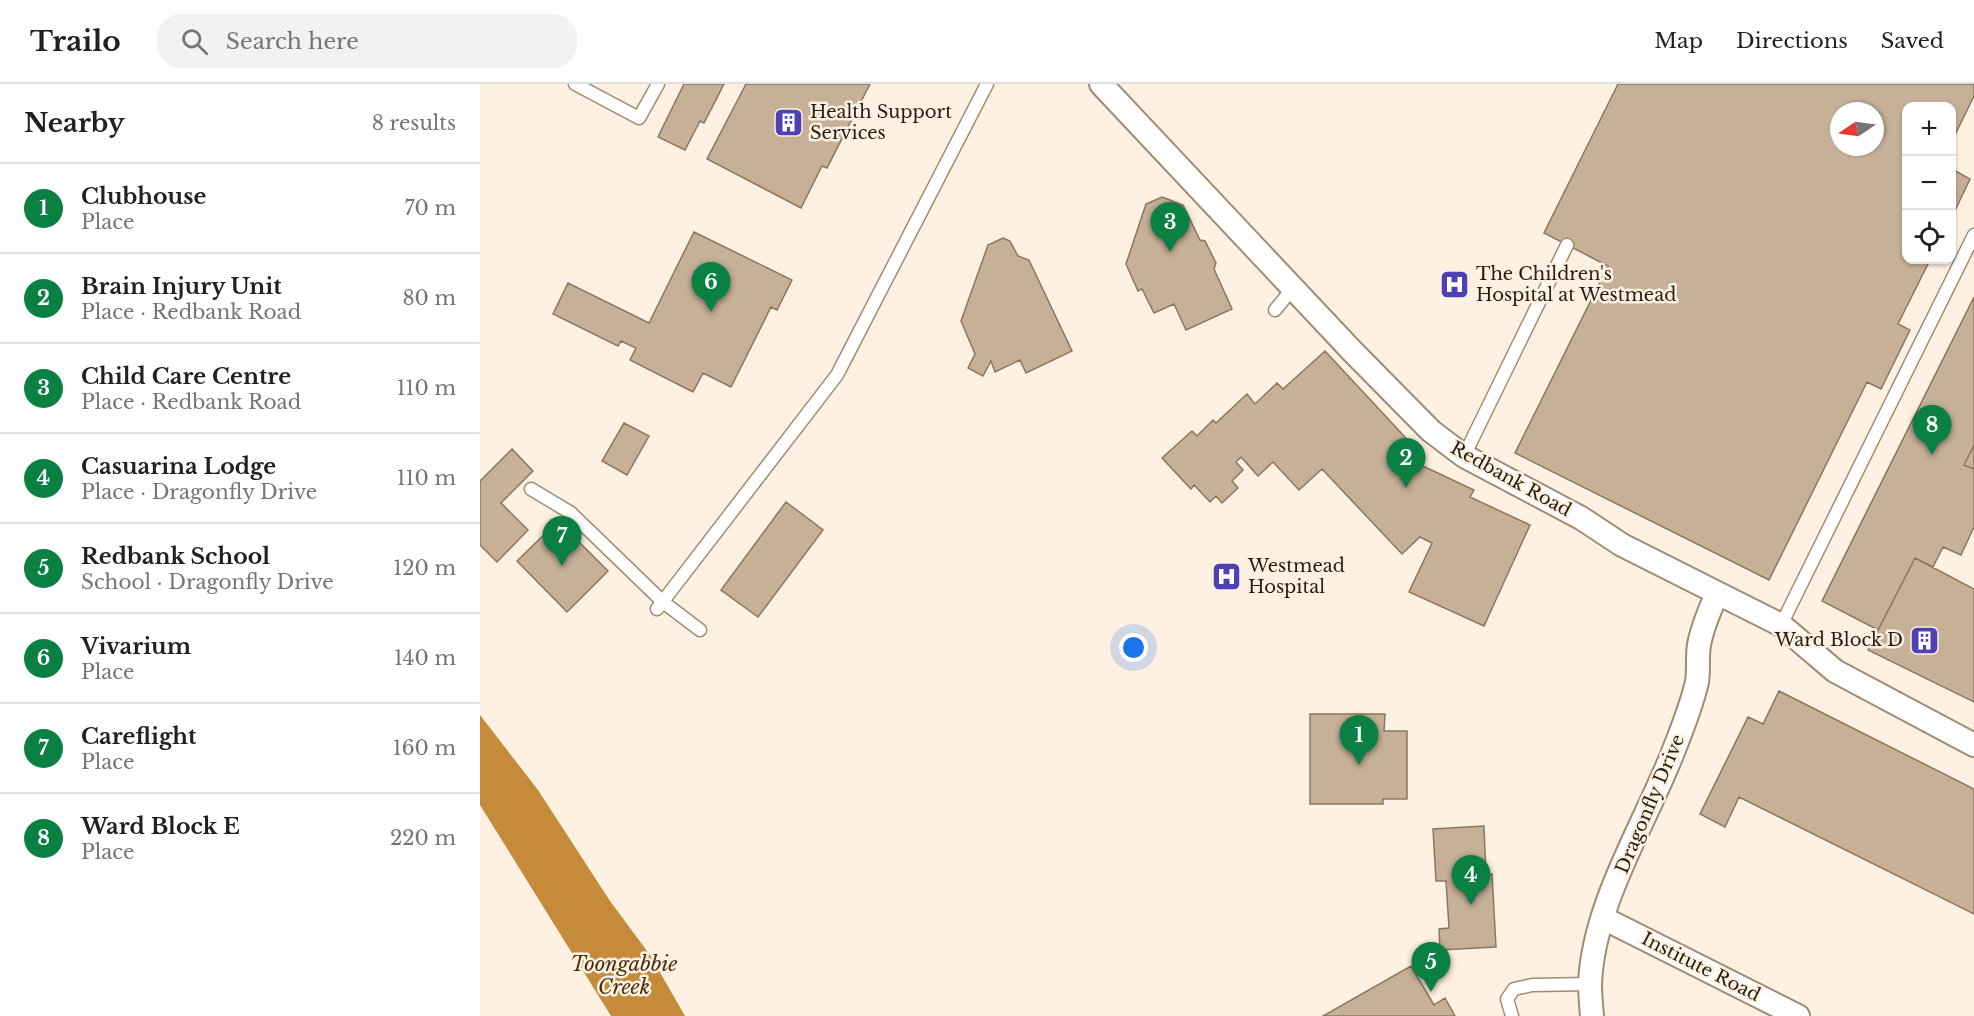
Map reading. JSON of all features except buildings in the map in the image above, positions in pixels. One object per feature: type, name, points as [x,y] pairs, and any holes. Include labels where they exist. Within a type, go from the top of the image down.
[{"type":"street","name":"Redbank Road","points":[[1101,84],[1353,352],[1431,431],[1464,456],[1581,518],[1622,545],[1781,625],[1835,671],[1974,745]]},
{"type":"street","name":"Dragonfly Drive","points":[[1592,1016],[1590,984],[1595,949],[1603,918],[1674,748],[1696,684],[1703,628],[1717,594]]},
{"type":"street","name":"Institute Road","points":[[1603,918],[1798,1016]]},
{"type":"lane","points":[[575,84],[639,118],[658,84]]},
{"type":"lane","points":[[660,606],[837,375],[987,84]]},
{"type":"lane","points":[[1781,625],[1974,235]]},
{"type":"lane","points":[[1464,456],[1567,245]]},
{"type":"lane","points":[[1275,310],[1293,288]]},
{"type":"lane","points":[[531,489],[571,513],[660,606],[700,630]]},
{"type":"lane","points":[[1512,1016],[1507,999],[1514,989],[1532,985],[1590,984]]},
{"type":"water","name":"Toongabbie Creek","points":[[480,715],[538,790],[610,901],[650,955],[685,1016],[611,1016],[480,805]]},
{"type":"place","name":"Health Support Services","points":[[789,122]]},
{"type":"place","name":"Child Care Centre","points":[[1170,252]]},
{"type":"place","name":"The Children's Hospital at Westmead","points":[[1455,284]]},
{"type":"place","name":"Vivarium","points":[[711,312]]},
{"type":"place","name":"Ward Block E","points":[[1932,455]]},
{"type":"place","name":"Brain Injury Unit","points":[[1406,488]]},
{"type":"place","name":"Careflight","points":[[562,566]]},
{"type":"place","name":"Westmead Hospital","points":[[1227,576]]},
{"type":"place","name":"Ward Block D","points":[[1924,640]]},
{"type":"place","name":"Clubhouse","points":[[1359,765]]},
{"type":"place","name":"Casuarina Lodge","points":[[1471,905]]},
{"type":"place","name":"Redbank School","points":[[1431,992]]}]
